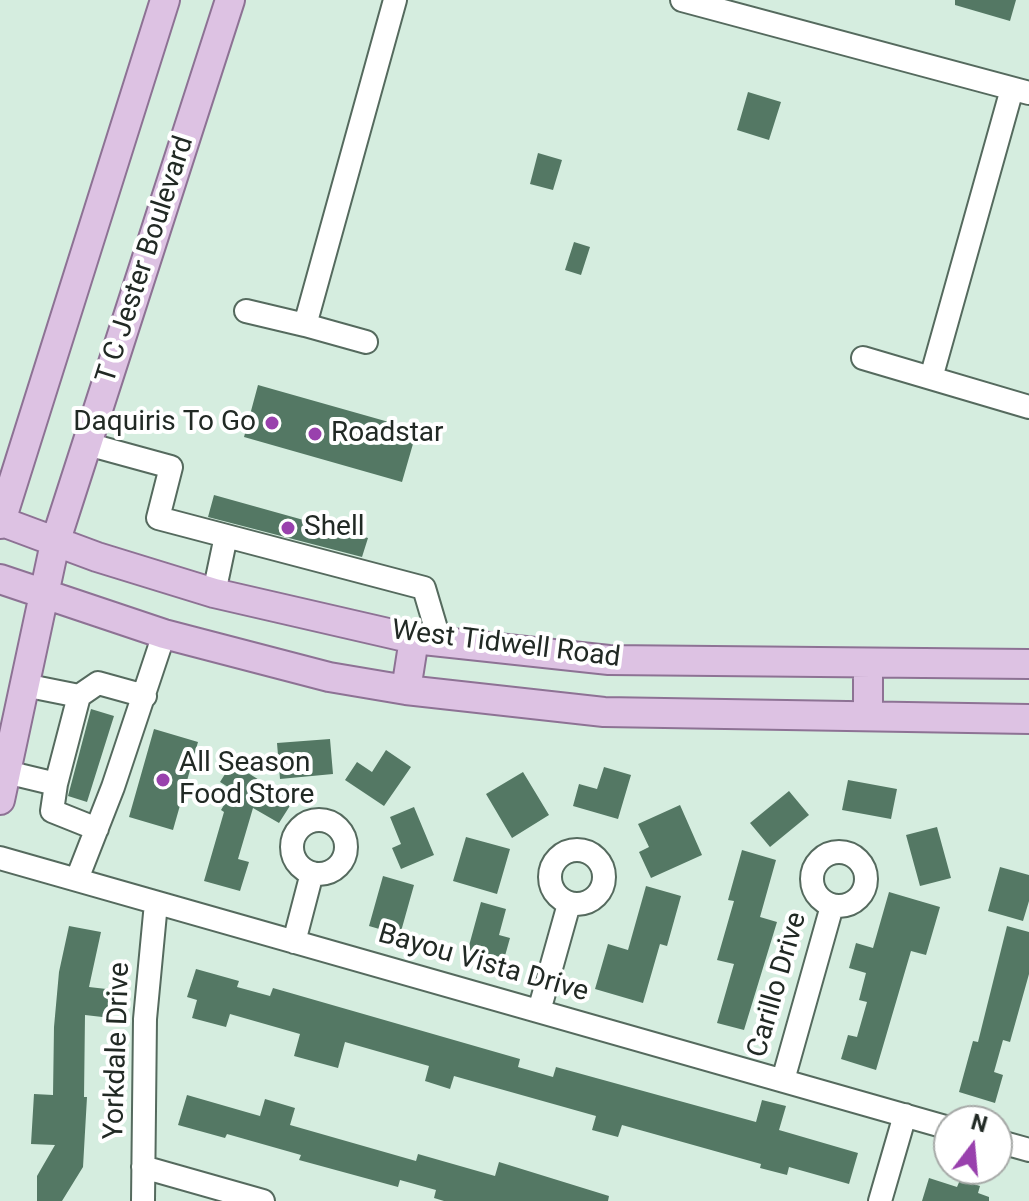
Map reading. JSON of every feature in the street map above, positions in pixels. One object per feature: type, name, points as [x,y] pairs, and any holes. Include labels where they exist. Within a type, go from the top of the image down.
[{"type":"main road","points":[[0,522],[165,0]]},
{"type":"main road","name":"T C Jester Boulevard","points":[[0,800],[55,543],[230,0]]},
{"type":"main road","name":"West Tidwell Road","points":[[0,522],[55,543],[214,593],[427,640],[609,660],[1029,664]]},
{"type":"main road","name":"West Tidwell Road","points":[[0,579],[164,634],[329,677],[406,690],[604,712],[1029,719]]},
{"type":"main road","points":[[406,690],[427,640]]},
{"type":"main road","points":[[868,663],[868,714]]},
{"type":"street","points":[[305,325],[395,0]]},
{"type":"street","points":[[682,0],[1020,91],[931,378]]},
{"type":"street","points":[[246,311],[366,342]]},
{"type":"street","points":[[863,358],[1029,407]]},
{"type":"street","points":[[87,444],[171,467],[158,518],[424,588],[427,640]]},
{"type":"street","points":[[214,593],[226,536]]},
{"type":"street","points":[[77,879],[145,696],[164,634]]},
{"type":"street","points":[[97,829],[52,811],[79,696],[98,683],[145,696]]},
{"type":"street","points":[[24,685],[79,696]]},
{"type":"street","points":[[6,772],[56,784]]},
{"type":"street","name":"Bayou Vista Drive","points":[[0,858],[933,1123]]},
{"type":"street","points":[[294,942],[312,873]]},
{"type":"street","name":"Yorkdale Drive","points":[[143,1201],[145,1019],[156,903]]},
{"type":"street","points":[[539,1011],[569,904]]},
{"type":"street","name":"Carillo Drive","points":[[783,1080],[832,906]]},
{"type":"street","points":[[880,1201],[905,1115]]},
{"type":"street","points":[[143,1167],[263,1201]]},
{"type":"building","points":[[955,0],[1016,0],[1010,21],[955,5]]},
{"type":"building","points":[[748,92],[781,102],[769,140],[737,130]]},
{"type":"building","points":[[538,153],[562,160],[553,190],[530,184]]},
{"type":"building","points":[[574,242],[590,247],[581,275],[565,270]]},
{"type":"building","points":[[258,385],[417,430],[402,482],[244,437]]},
{"type":"building","name":"Shell","points":[[214,495],[368,538],[362,557],[208,517]]},
{"type":"building","points":[[91,709],[114,716],[87,802],[68,796]]},
{"type":"building","name":"All Season Food Store","points":[[154,729],[198,742],[173,830],[129,817]]},
{"type":"building","points":[[330,739],[333,774],[280,779],[277,743]]},
{"type":"building","points":[[386,750],[411,767],[384,806],[345,780],[357,762],[372,772]]},
{"type":"building","points":[[232,763],[293,801],[279,823],[253,808],[238,859],[249,862],[240,891],[204,881],[224,812],[221,810],[233,790],[220,782]]},
{"type":"building","points":[[604,767],[631,775],[618,819],[573,806],[579,784],[597,789]]},
{"type":"building","points":[[523,772],[549,815],[512,838],[486,794]]},
{"type":"building","points":[[848,780],[897,789],[891,819],[842,810]]},
{"type":"building","points":[[789,791],[809,815],[770,847],[750,823]]},
{"type":"building","points":[[680,805],[702,855],[651,878],[639,852],[649,847],[638,824]]},
{"type":"building","points":[[414,807],[434,855],[401,869],[392,848],[401,844],[390,817]]},
{"type":"building","points":[[937,827],[951,878],[920,886],[906,835]]},
{"type":"building","points":[[466,837],[510,849],[497,894],[453,881]]},
{"type":"building","points":[[742,850],[776,860],[760,917],[777,922],[744,1030],[717,1023],[734,964],[717,960],[734,901],[728,900]]},
{"type":"building","points":[[1000,867],[1029,875],[1029,901],[1023,921],[988,911]]},
{"type":"building","points":[[383,876],[414,885],[400,935],[369,926]]},
{"type":"building","points":[[646,886],[681,896],[667,946],[660,944],[643,1003],[595,989],[608,944],[628,950]]},
{"type":"building","points":[[889,892],[940,907],[926,955],[911,951],[876,1070],[841,1059],[848,1035],[857,1037],[867,1002],[859,1000],[866,973],[849,968],[856,943],[873,948]]},
{"type":"building","points":[[481,902],[506,909],[499,935],[510,938],[503,963],[467,953]]},
{"type":"building","points":[[69,926],[101,932],[89,987],[115,990],[111,1018],[85,1015],[84,1097],[87,1097],[83,1167],[62,1201],[37,1201],[37,1176],[55,1145],[31,1144],[34,1094],[53,1095],[59,972]]},
{"type":"building","points":[[1007,926],[1029,932],[1029,974],[1010,1042],[1003,1040],[994,1072],[1003,1075],[995,1103],[959,1092],[973,1041],[978,1042]]},
{"type":"building","points":[[196,969],[239,981],[237,987],[270,996],[273,988],[520,1059],[518,1067],[553,1077],[556,1067],[756,1122],[762,1100],[786,1106],[779,1130],[858,1153],[849,1184],[789,1167],[787,1175],[760,1168],[761,1164],[622,1125],[618,1137],[592,1130],[596,1116],[454,1076],[450,1089],[425,1081],[429,1066],[345,1042],[338,1068],[294,1056],[300,1034],[230,1014],[226,1027],[192,1018],[197,1000],[187,997]]},
{"type":"building","points":[[187,1095],[260,1116],[265,1099],[295,1108],[290,1125],[416,1161],[418,1154],[495,1176],[499,1162],[609,1196],[608,1201],[444,1201],[434,1198],[436,1190],[400,1180],[398,1187],[299,1160],[301,1155],[227,1134],[225,1138],[178,1125]]},
{"type":"building","points":[[929,1178],[933,1179],[933,1185],[980,1186],[978,1193],[989,1197],[989,1201],[922,1201]]},
{"type":"place","name":"Daquiris To Go","points":[[272,423]]},
{"type":"place","name":"Roadstar","points":[[315,434]]},
{"type":"place","name":"Shell","points":[[288,528]]},
{"type":"place","name":"All Season Food Store","points":[[163,780]]}]
